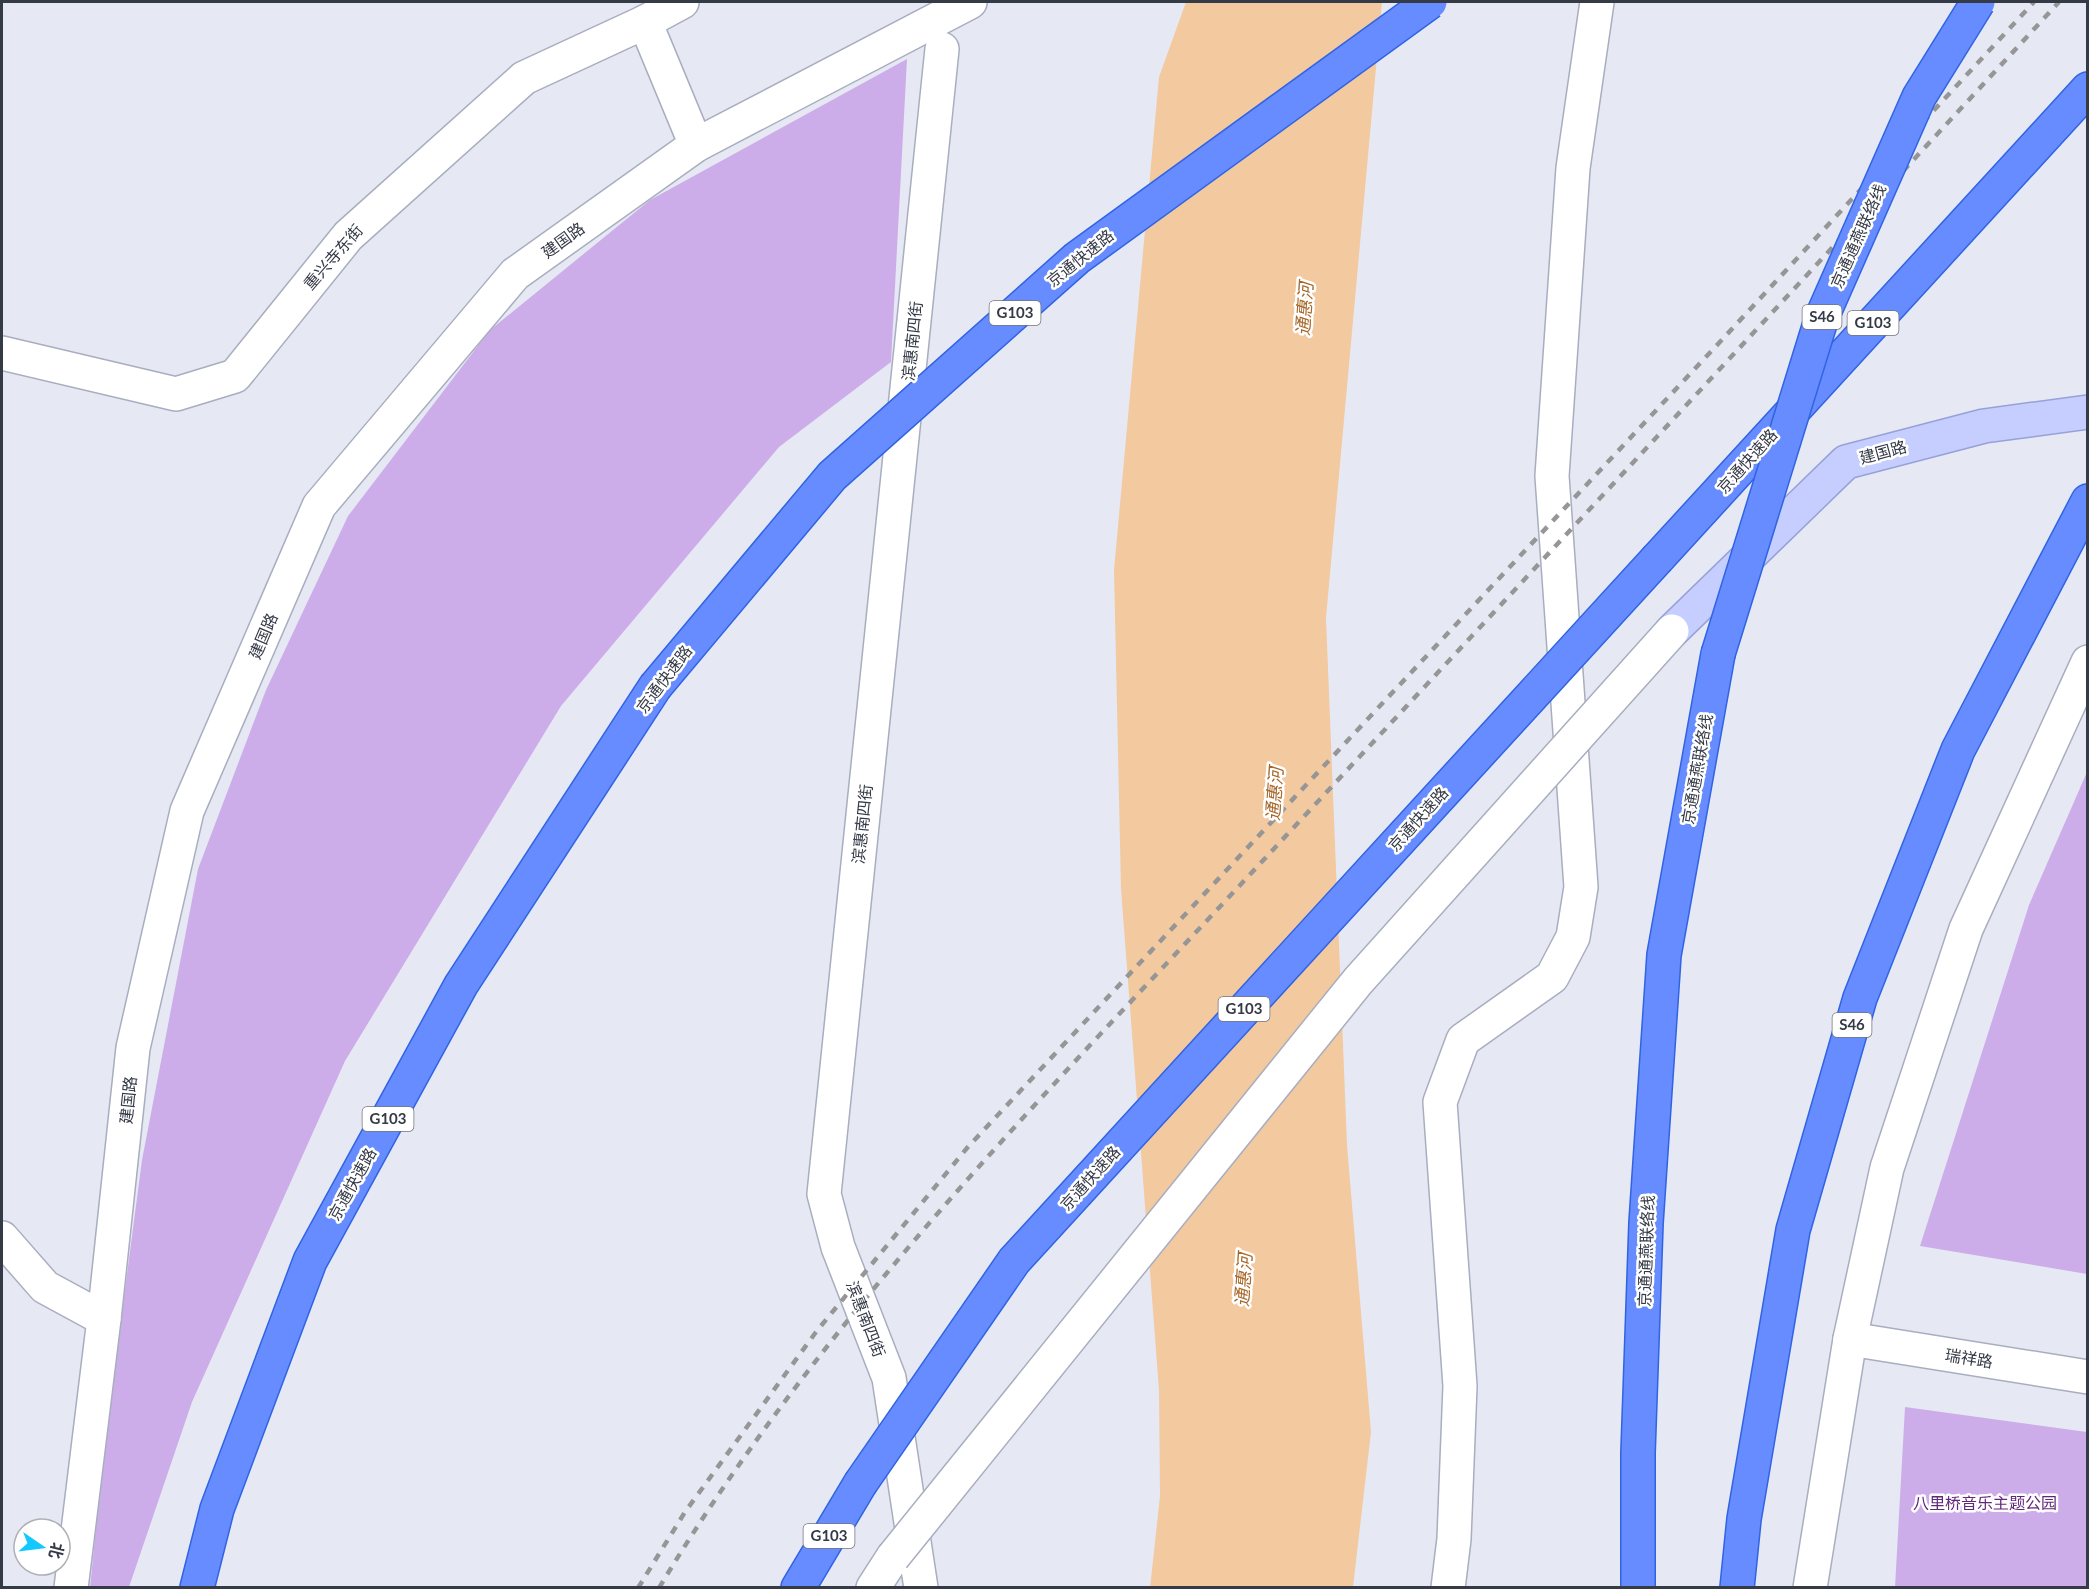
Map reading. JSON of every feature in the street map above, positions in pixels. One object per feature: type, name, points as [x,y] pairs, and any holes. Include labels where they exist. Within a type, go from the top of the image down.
[{"type":"highway","name":"京通快速路","points":[[197,1587],[217,1509],[310,1261],[460,985],[654,687],[832,476],[1068,265],[1430,2]]},
{"type":"highway","name":"京通通燕联络线","points":[[1638,1587],[1638,1454],[1646,1223],[1664,955],[1718,654],[1822,317],[1919,98],[1978,2]]},
{"type":"highway","name":"京通快速路","points":[[798,1587],[860,1484],[1014,1261],[2088,89]]},
{"type":"highway","name":"S46","points":[[1737,1587],[1744,1520],[1793,1230],[1860,998],[1958,750],[2088,501]]},
{"type":"main road","name":"建国路","points":[[1672,632],[1846,462],[1984,426],[2088,412]]},
{"type":"street","name":"重兴寺东街","points":[[2,353],[176,393],[236,376],[348,236],[524,78],[645,22],[682,2]]},
{"type":"street","name":"建国路","points":[[71,1587],[134,1048],[187,811],[319,506],[514,274],[696,145],[970,2]]},
{"type":"street","points":[[1448,1587],[1454,1539],[1460,1386],[1440,1102],[1463,1040],[1552,976],[1573,937],[1581,887],[1552,476],[1573,168],[1597,2]]},
{"type":"street","points":[[645,22],[696,145]]},
{"type":"street","name":"滨惠南四街","points":[[921,1587],[889,1378],[838,1247],[824,1194],[942,49]]},
{"type":"street","points":[[873,1587],[893,1557],[1358,981],[1672,632]]},
{"type":"street","points":[[1810,1587],[1850,1339],[1887,1168],[1966,929],[2088,662]]},
{"type":"street","points":[[2,1238],[45,1287],[104,1319]]},
{"type":"street","name":"瑞祥路","points":[[1850,1339],[2088,1377]]},
{"type":"green space","points":[[907,59],[891,362],[779,447],[561,706],[345,1061],[192,1402],[129,1587],[90,1588],[103,1457],[142,1160],[198,869],[266,690],[348,516],[490,330],[650,200]]},
{"type":"green space","points":[[2087,772],[2087,1274],[1920,1246],[2029,905]]},
{"type":"green space","name":"八里桥音乐主题公园","points":[[1905,1407],[2087,1432],[2087,1587],[1895,1587]]},
{"type":"water","name":"通惠河","points":[[1186,2],[1382,2],[1326,618],[1347,1145],[1371,1432],[1353,1587],[1150,1588],[1160,1496],[1159,1390],[1121,889],[1114,570],[1159,77]]},
{"type":"railway","points":[[638,1588],[685,1512],[816,1332],[967,1148],[2034,2]]},
{"type":"railway","points":[[659,1588],[722,1489],[790,1394],[938,1213],[1016,1125],[2059,2]]}]
